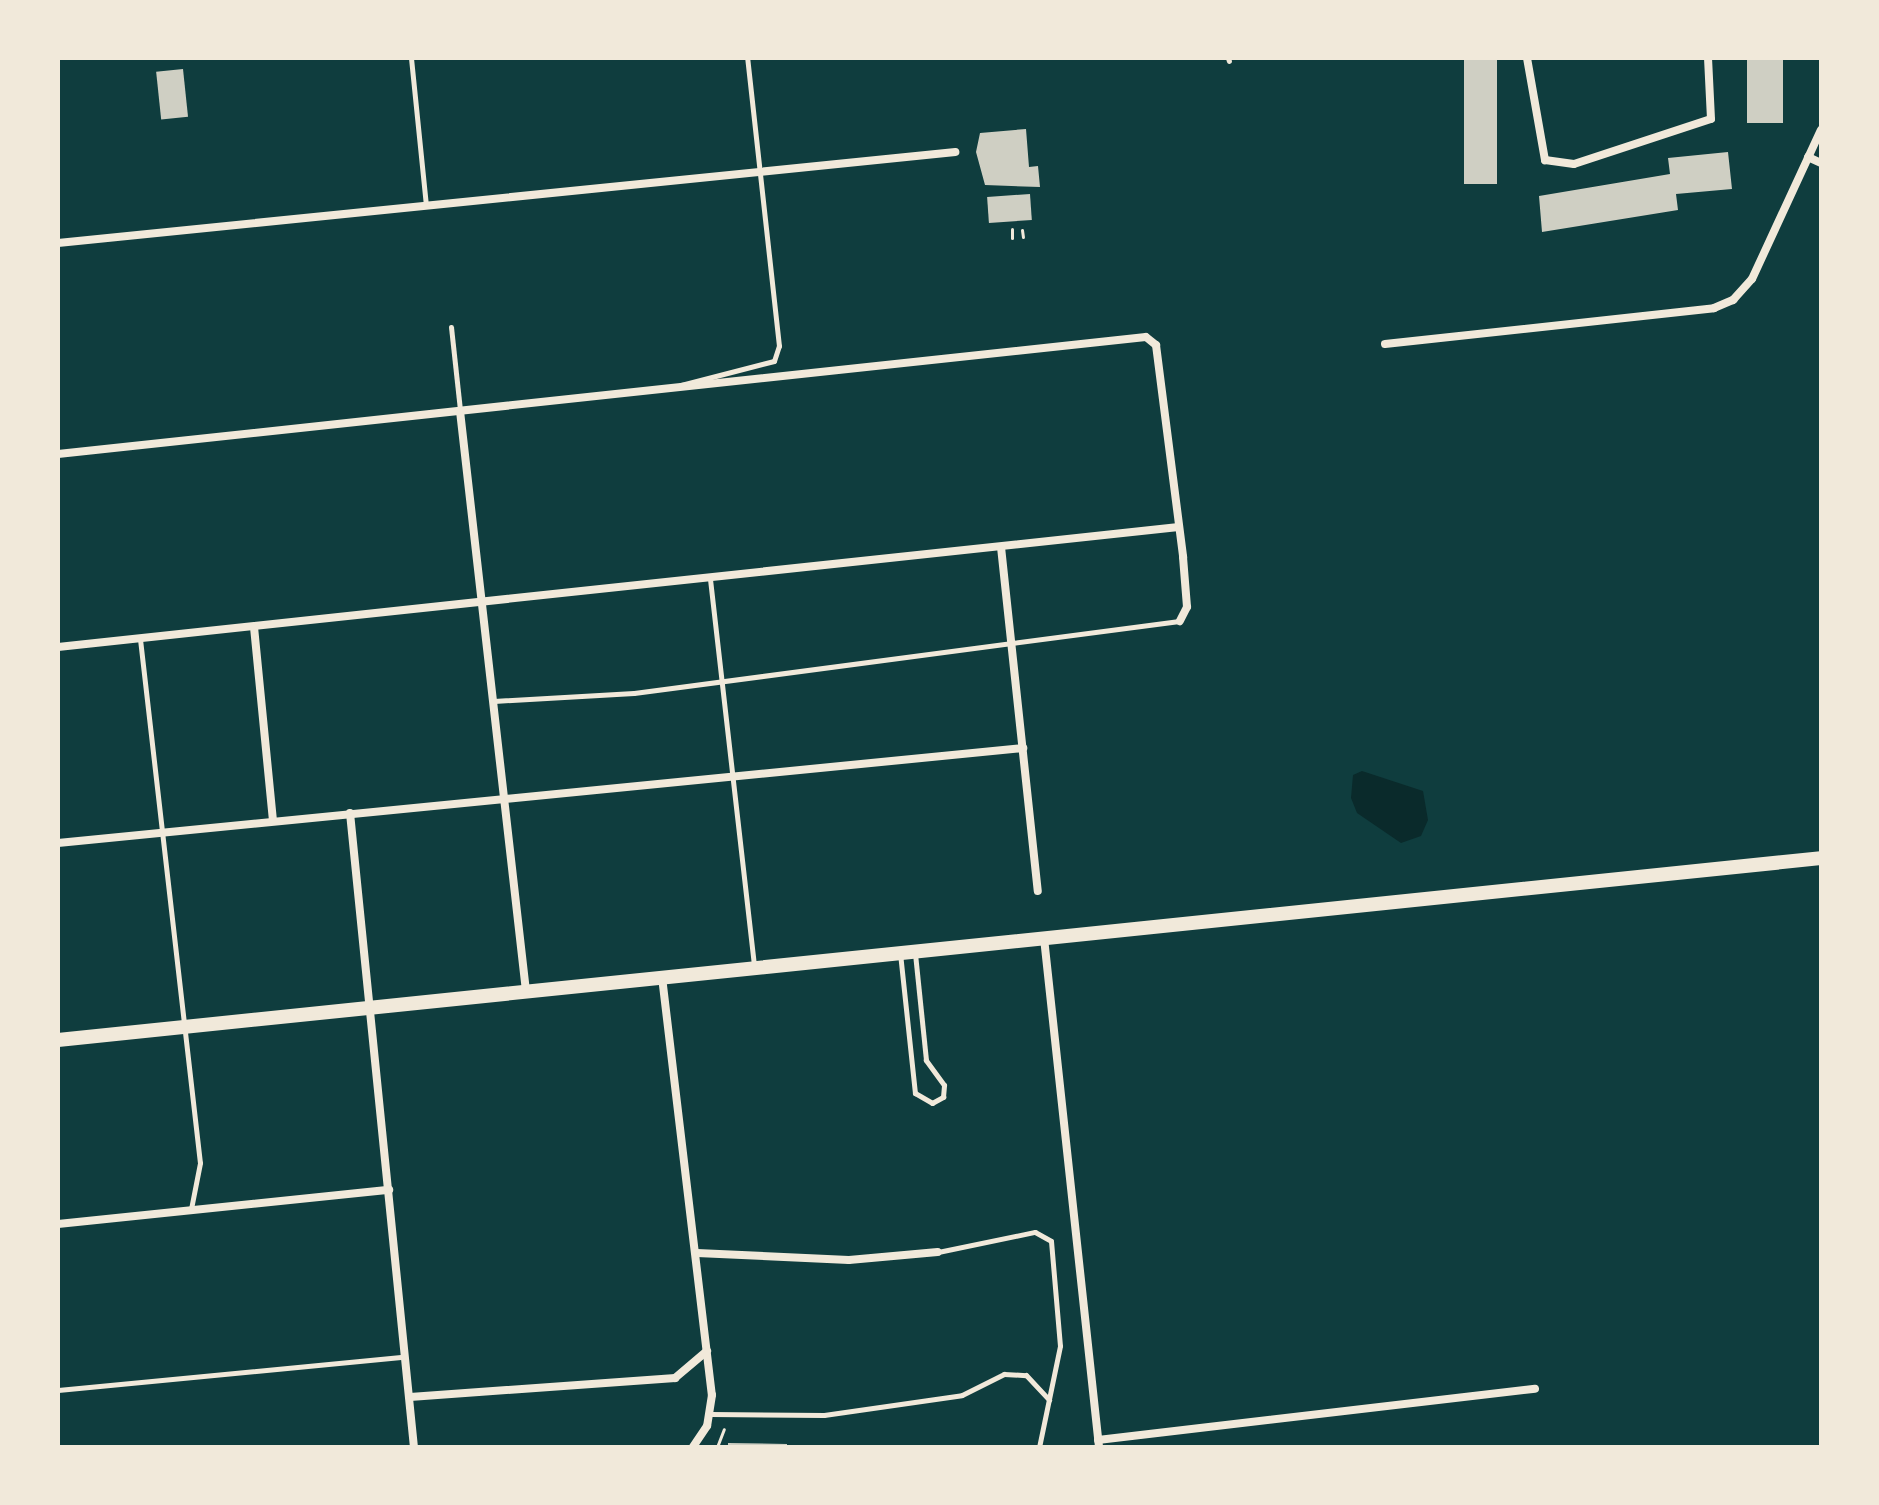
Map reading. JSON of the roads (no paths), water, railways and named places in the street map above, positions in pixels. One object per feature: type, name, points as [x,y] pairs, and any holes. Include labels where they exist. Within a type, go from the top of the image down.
[{"type":"main road","points":[[58,1040],[1821,858]]},
{"type":"street","points":[[1527,58],[1545,160],[1574,164],[1711,119],[1708,58]]},
{"type":"street","points":[[1385,344],[1733,300],[1752,279],[1821,130]]},
{"type":"street","points":[[58,243],[955,152]]},
{"type":"street","points":[[1808,157],[1821,163]]},
{"type":"street","points":[[58,454],[1151,338],[1187,594],[1180,621]]},
{"type":"street","points":[[460,411],[526,991]]},
{"type":"street","points":[[58,647],[1179,527]]},
{"type":"street","points":[[1001,547],[1038,891]]},
{"type":"street","points":[[254,627],[273,821]]},
{"type":"street","points":[[58,843],[1023,748]]},
{"type":"street","points":[[350,813],[414,1447]]},
{"type":"street","points":[[1044,938],[1099,1444],[1535,1389]]},
{"type":"street","points":[[662,976],[707,1351],[711,1414],[693,1447]]},
{"type":"street","points":[[58,1224],[389,1190]]},
{"type":"street","points":[[697,1253],[849,1260],[938,1252]]},
{"type":"street","points":[[410,1397],[675,1378],[707,1351]]},
{"type":"lane","points":[[411,58],[426,205]]},
{"type":"lane","points":[[672,388],[774,361],[779,346],[757,172],[747,58]]},
{"type":"lane","points":[[451,327],[460,411]]},
{"type":"lane","points":[[710,579],[754,967]]},
{"type":"lane","points":[[494,701],[1012,646],[1180,621]]},
{"type":"lane","points":[[140,639],[158,832],[200,1163],[191,1210]]},
{"type":"lane","points":[[908,952],[926,1060],[944,1085],[943,1097],[932,1103],[915,1093],[908,952]]},
{"type":"lane","points":[[938,1252],[1045,1232],[1060,1293],[1049,1400],[1039,1447]]},
{"type":"lane","points":[[58,1390],[403,1357]]},
{"type":"lane","points":[[711,1414],[824,1415],[962,1395],[1004,1374],[1026,1375],[1049,1400]]},
{"type":"water","points":[[1362,771],[1423,791],[1428,820],[1421,836],[1401,843],[1357,813],[1351,798],[1353,775]]}]
